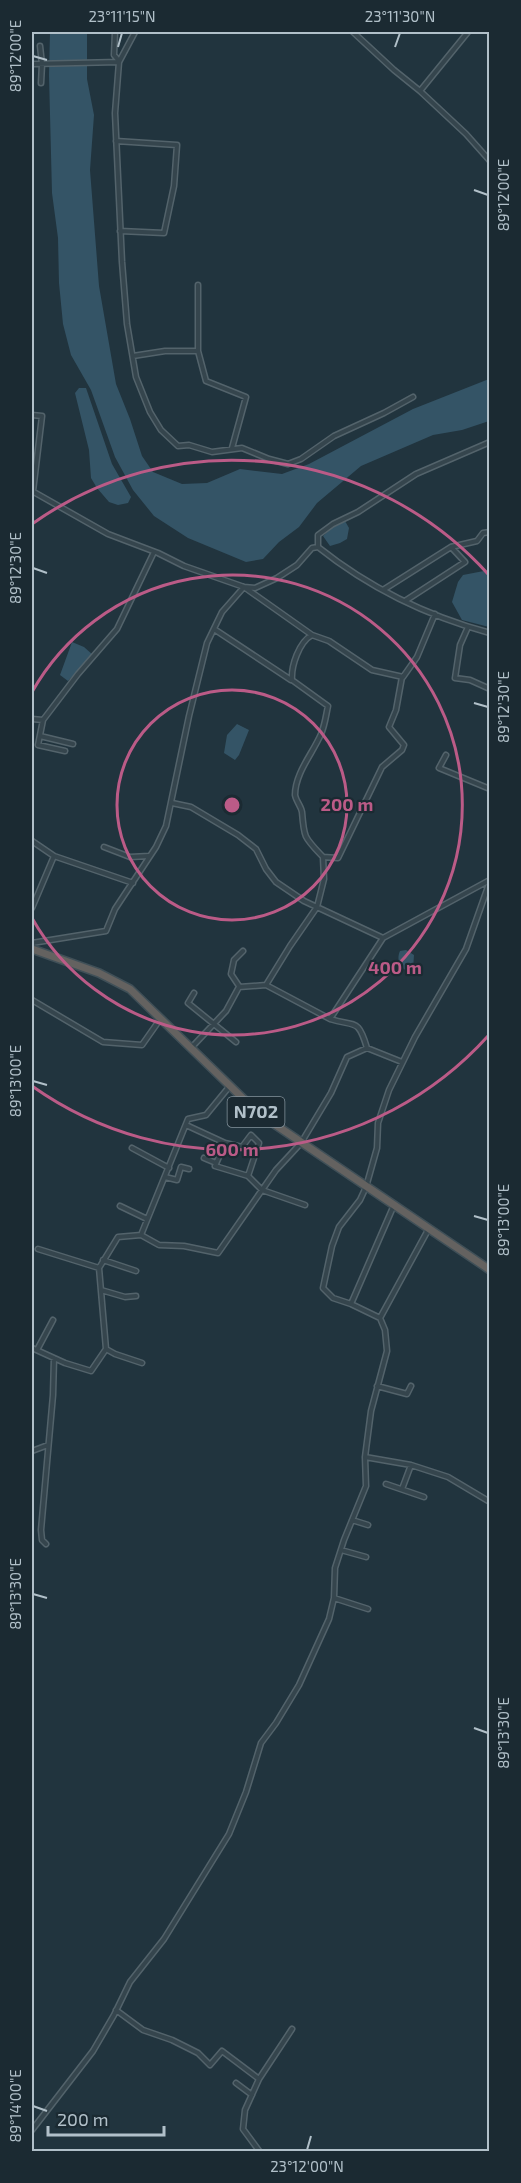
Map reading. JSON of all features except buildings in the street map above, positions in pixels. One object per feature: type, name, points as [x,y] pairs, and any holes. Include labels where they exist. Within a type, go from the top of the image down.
[{"type":"highway","name":"N702","points":[[32,949],[110,978],[130,989],[258,1113],[489,1270]]},
{"type":"street","points":[[114,32],[114,55],[119,62]]},
{"type":"street","points":[[135,32],[119,62],[115,112],[120,231],[127,324],[136,377],[160,430],[178,447],[189,445],[212,452],[242,448],[268,459],[288,464],[301,459],[334,436],[413,397]]},
{"type":"street","points":[[353,32],[466,134],[489,161]]},
{"type":"street","points":[[420,91],[468,32]]},
{"type":"street","points":[[40,46],[41,83]]},
{"type":"street","points":[[32,64],[119,62]]},
{"type":"street","points":[[116,141],[177,145],[174,186],[164,233],[120,231]]},
{"type":"street","points":[[198,285],[198,351],[206,381],[246,397],[232,449]]},
{"type":"street","points":[[133,356],[165,351],[198,351]]},
{"type":"street","points":[[32,414],[42,416],[32,491],[108,534],[184,566],[244,587],[255,588],[277,579],[297,566],[312,548],[318,547],[351,573],[383,590],[435,614],[489,633]]},
{"type":"street","points":[[318,547],[318,535],[333,524],[357,512],[416,474],[489,442]]},
{"type":"street","points":[[383,590],[452,547],[477,541],[483,533],[489,532]]},
{"type":"street","points":[[405,601],[465,562],[452,547]]},
{"type":"street","points":[[65,751],[38,746],[43,720],[78,674],[117,629],[154,552]]},
{"type":"street","points":[[32,943],[106,931],[115,909],[150,856],[166,826],[207,643],[222,612],[244,587]]},
{"type":"street","points":[[244,587],[312,635],[329,641],[372,670],[402,677]]},
{"type":"street","points":[[323,857],[338,858],[382,767],[402,750],[404,745],[389,727],[396,710],[402,677],[417,657],[435,614]]},
{"type":"street","points":[[468,627],[460,645],[455,678],[470,680],[489,689]]},
{"type":"street","points":[[214,629],[328,706],[322,732],[305,763],[296,785],[295,797],[302,809],[302,829],[309,842],[323,857],[324,879],[317,907],[266,985]]},
{"type":"street","points":[[292,680],[291,671],[297,655],[307,638],[312,635]]},
{"type":"street","points":[[32,719],[43,720]]},
{"type":"street","points":[[40,736],[73,744]]},
{"type":"street","points":[[446,755],[439,768],[489,789]]},
{"type":"street","points":[[172,803],[191,807],[238,835],[256,849],[266,869],[276,882],[304,902],[383,938]]},
{"type":"street","points":[[32,841],[54,856],[133,883]]},
{"type":"street","points":[[104,848],[130,857],[150,856]]},
{"type":"street","points":[[32,908],[54,856]]},
{"type":"street","points":[[330,1019],[383,938],[489,881]]},
{"type":"street","points":[[32,2130],[93,2051],[130,1982],[164,1940],[229,1834],[246,1792],[261,1743],[276,1724],[299,1685],[329,1619],[334,1598],[335,1568],[366,1486],[366,1457],[371,1411],[387,1351],[385,1330],[380,1318],[333,1298],[323,1288],[332,1246],[339,1227],[360,1200],[366,1187],[377,1148],[378,1123],[389,1090],[402,1062],[466,949],[489,881]]},
{"type":"street","points":[[239,987],[231,974],[234,960],[243,951]]},
{"type":"street","points":[[239,987],[266,985],[330,1019],[351,1022],[361,1029],[367,1048]]},
{"type":"street","points":[[190,1048],[226,1011],[239,987]]},
{"type":"street","points":[[194,993],[189,1004],[236,1042]]},
{"type":"street","points":[[32,1000],[103,1042],[142,1045],[161,1018]]},
{"type":"street","points":[[32,1348],[91,1371],[106,1349],[99,1268],[118,1237],[141,1235],[159,1245],[184,1246],[218,1253],[276,1170],[301,1143],[331,1093],[347,1057],[367,1048],[402,1062]]},
{"type":"street","points":[[141,1235],[188,1119],[206,1115],[229,1087]]},
{"type":"street","points":[[186,1125],[225,1143],[242,1147],[251,1135],[259,1143],[248,1176]]},
{"type":"street","points":[[216,1163],[225,1143]]},
{"type":"street","points":[[132,1148],[169,1168]]},
{"type":"street","points":[[204,1158],[216,1163],[215,1166],[248,1176],[262,1190],[305,1205]]},
{"type":"street","points":[[165,1177],[177,1180],[182,1167],[189,1169]]},
{"type":"street","points":[[351,1304],[394,1205]]},
{"type":"street","points":[[120,1206],[147,1219]]},
{"type":"street","points":[[380,1318],[428,1230]]},
{"type":"street","points":[[38,1249],[99,1268]]},
{"type":"street","points":[[103,1260],[136,1271]]},
{"type":"street","points":[[100,1290],[125,1297],[136,1296]]},
{"type":"street","points":[[37,1350],[53,1320]]},
{"type":"street","points":[[106,1349],[142,1363]]},
{"type":"street","points":[[46,1544],[42,1540],[41,1530],[54,1358]]},
{"type":"street","points":[[377,1386],[407,1394],[411,1386]]},
{"type":"street","points":[[32,1451],[48,1445]]},
{"type":"street","points":[[366,1457],[411,1465],[448,1477],[489,1502]]},
{"type":"street","points":[[402,1489],[411,1465]]},
{"type":"street","points":[[386,1484],[424,1497]]},
{"type":"street","points":[[352,1520],[368,1525]]},
{"type":"street","points":[[341,1550],[366,1557]]},
{"type":"street","points":[[334,1598],[368,1609]]},
{"type":"street","points":[[116,2010],[143,2030],[172,2040],[198,2053],[210,2065],[222,2051],[260,2079]]},
{"type":"street","points":[[260,2151],[243,2129],[245,2110],[260,2079],[292,2029]]},
{"type":"street","points":[[236,2083],[252,2095]]},
{"type":"water","points":[[50,32],[87,32],[87,79],[94,115],[90,170],[99,286],[116,384],[142,456],[153,472],[182,484],[207,483],[240,469],[282,474],[309,464],[413,409],[489,379],[489,421],[462,430],[433,435],[361,466],[317,503],[299,527],[279,542],[263,559],[246,562],[188,538],[154,516],[133,490],[115,457],[91,390],[71,355],[63,324],[58,238],[52,193]]},
{"type":"water","points":[[79,388],[86,388],[112,464],[131,497],[128,503],[118,505],[109,502],[91,478],[89,450],[75,393]]},
{"type":"water","points":[[345,521],[349,528],[347,539],[330,546],[323,536],[336,524]]},
{"type":"water","points":[[489,570],[489,627],[462,620],[452,602],[458,582],[463,575]]},
{"type":"water","points":[[72,642],[84,647],[93,655],[68,681],[60,675]]},
{"type":"water","points":[[237,724],[249,730],[235,760],[224,753],[227,735]]},
{"type":"water","points":[[406,950],[414,955],[413,969],[408,972],[401,966],[399,960],[400,951]]}]
